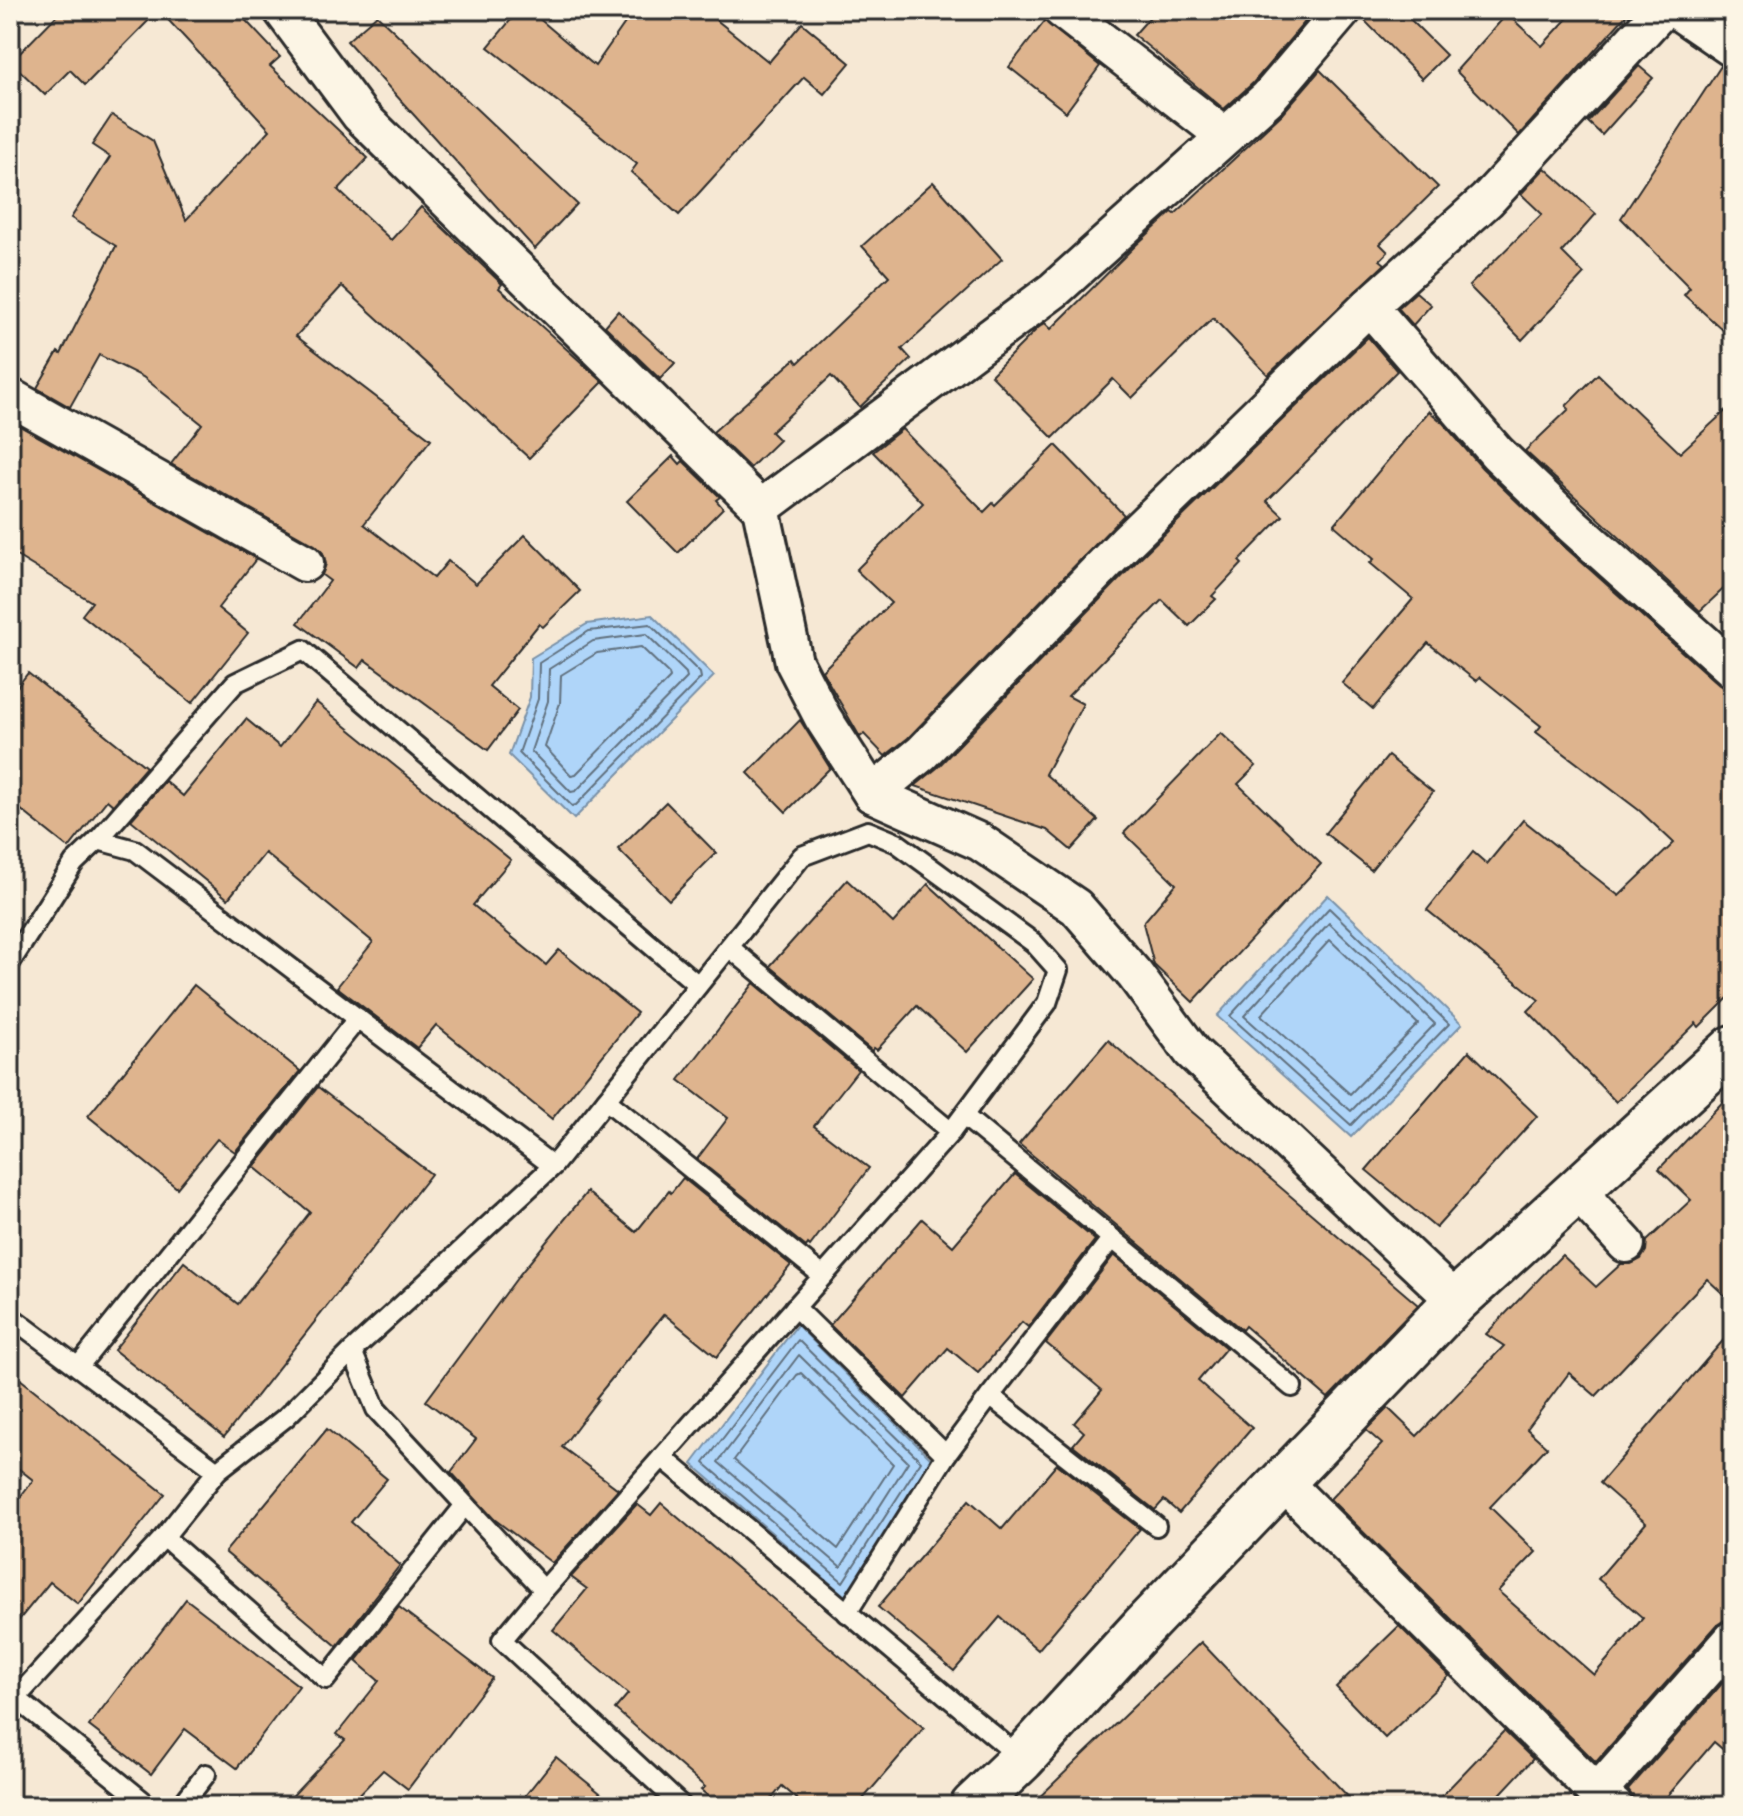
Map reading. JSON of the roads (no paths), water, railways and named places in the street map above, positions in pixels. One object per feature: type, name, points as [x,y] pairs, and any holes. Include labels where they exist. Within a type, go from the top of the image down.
[{"type":"street","points":[[761,508],[1054,290],[1268,98],[1343,10]]},
{"type":"street","points":[[872,794],[922,753],[1126,542],[1369,306],[1487,200],[1662,10]]},
{"type":"street","points":[[1676,10],[1733,49]]},
{"type":"street","points":[[291,13],[360,115],[761,508],[794,662],[823,718],[872,794],[980,842],[1076,907],[1135,975],[1192,1052],[1456,1301]]},
{"type":"street","points":[[1084,16],[1225,136]]},
{"type":"street","points":[[1369,306],[1497,453],[1572,525],[1733,669]]},
{"type":"street","points":[[10,397],[305,563]]},
{"type":"street","points":[[973,1806],[1022,1759],[1282,1481],[1456,1301],[1733,1048]]},
{"type":"street","points":[[1577,1191],[1626,1244]]},
{"type":"street","points":[[1282,1481],[1605,1800],[1733,1639]]},
{"type":"lane","points":[[10,963],[74,863],[98,840],[235,683],[303,650],[698,985]]},
{"type":"lane","points":[[149,1806],[13,1703],[164,1537],[217,1471],[286,1417],[352,1351],[553,1166],[802,856],[868,831],[897,843],[1034,943],[1058,970],[1047,1003],[951,1132],[502,1640],[682,1806]]},
{"type":"lane","points":[[98,840],[135,850],[553,1166]]},
{"type":"lane","points":[[729,947],[951,1132]]},
{"type":"lane","points":[[78,1367],[358,1018]]},
{"type":"lane","points":[[606,1100],[823,1276]]},
{"type":"lane","points":[[964,1116],[1292,1387]]},
{"type":"lane","points":[[847,1613],[946,1455],[1112,1238]]},
{"type":"lane","points":[[795,1307],[946,1455]]},
{"type":"lane","points":[[10,1316],[217,1471]]},
{"type":"lane","points":[[352,1351],[376,1409],[544,1590]]},
{"type":"lane","points":[[990,1396],[1156,1526]]},
{"type":"lane","points":[[662,1457],[1022,1759]]},
{"type":"lane","points":[[164,1537],[326,1679],[465,1505]]},
{"type":"lane","points":[[181,1806],[206,1774]]},
{"type":"water","points":[[652,615],[714,676],[574,819],[509,755],[530,697],[531,658],[587,624]]},
{"type":"water","points":[[1328,895],[1462,1024],[1351,1137],[1217,1016]]},
{"type":"water","points":[[797,1325],[932,1460],[845,1596],[692,1464]]}]
